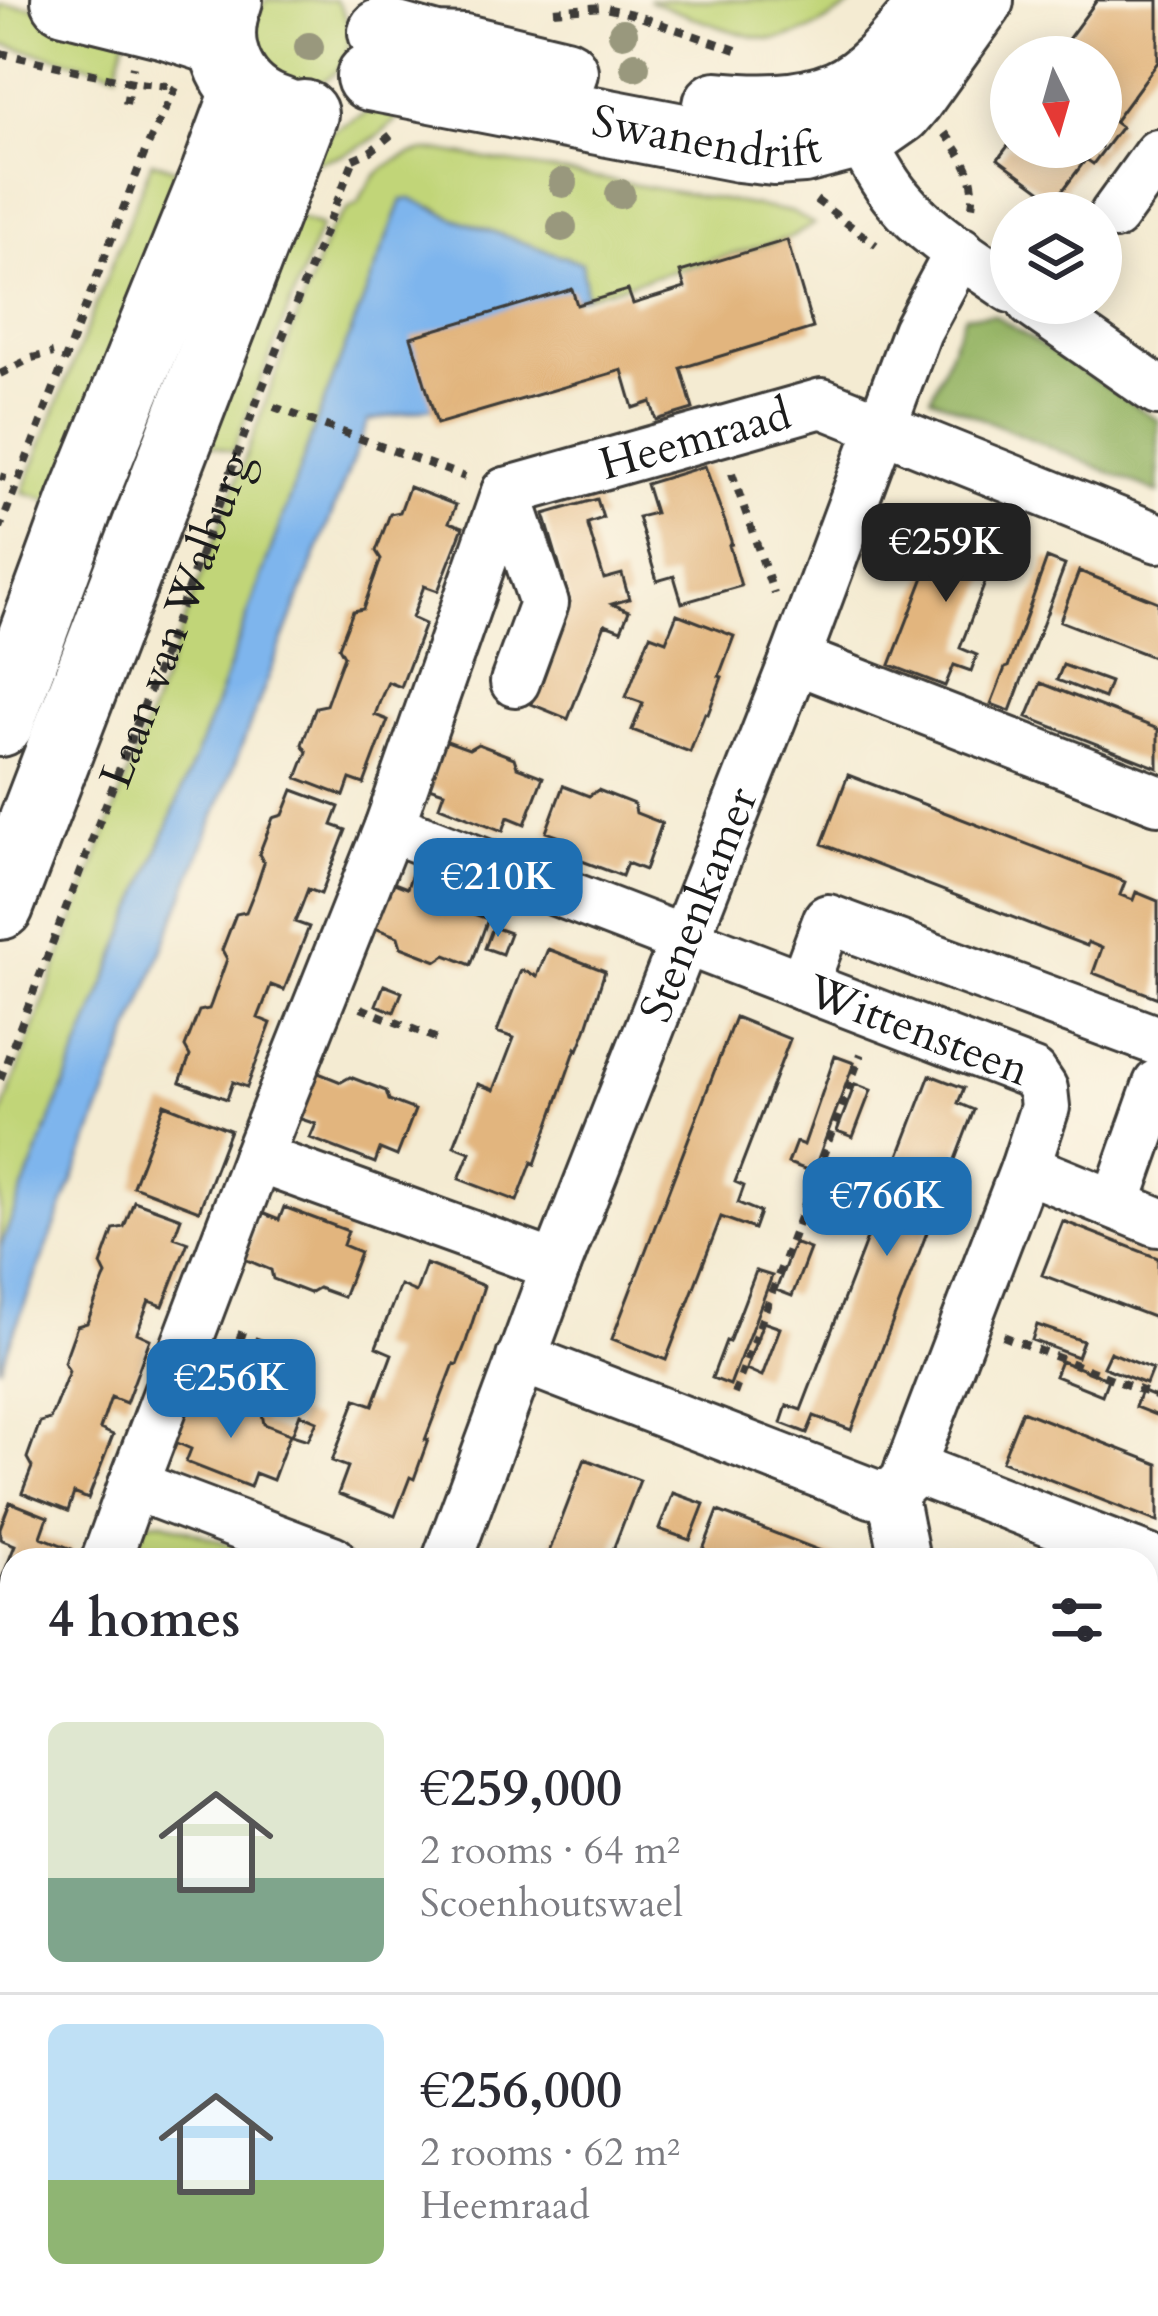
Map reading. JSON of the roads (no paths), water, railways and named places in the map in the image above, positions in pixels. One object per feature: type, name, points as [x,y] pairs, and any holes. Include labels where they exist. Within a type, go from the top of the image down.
[{"type":"main road","points":[[65,0],[166,25],[235,67],[324,111],[357,92],[375,36]]},
{"type":"main road","name":"Swanendrift","points":[[849,115],[860,81],[938,0]]},
{"type":"main road","name":"Swanendrift","points":[[375,36],[774,152],[803,150],[849,115],[899,110],[980,0]]},
{"type":"main road","points":[[0,723],[81,502],[215,173],[235,67]]},
{"type":"main road","name":"Laan van Walburg","points":[[0,906],[235,67]]},
{"type":"street","points":[[849,115],[898,200],[990,273]]},
{"type":"street","points":[[1122,204],[1158,154]]},
{"type":"street","name":"Stenenkamer","points":[[451,1548],[917,331],[959,251]]},
{"type":"street","points":[[1062,324],[1158,391]]},
{"type":"street","name":"Heemraad","points":[[506,492],[822,403],[1158,538]]},
{"type":"street","points":[[506,492],[544,603],[515,682]]},
{"type":"street","points":[[110,1548],[257,1158],[389,827],[506,492]]},
{"type":"street","points":[[795,659],[1158,800]]},
{"type":"street","points":[[389,827],[683,939]]},
{"type":"street","points":[[802,986],[828,919],[1158,1041]]},
{"type":"street","name":"Wittensteen","points":[[683,939],[1033,1074],[1042,1089],[1045,1107],[1025,1168],[901,1480]]},
{"type":"street","points":[[1123,1183],[1158,1084]]},
{"type":"street","points":[[257,1158],[556,1266]]},
{"type":"street","points":[[1025,1168],[1158,1222]]},
{"type":"street","points":[[521,1358],[874,1494],[901,1480],[1112,1548]]},
{"type":"street","points":[[901,1480],[904,1548]]},
{"type":"street","points":[[133,1485],[300,1548]]},
{"type":"water","points":[[412,199],[582,263],[586,296],[418,342],[436,407],[368,421],[0,1368],[0,1248],[215,707],[402,200]]}]
